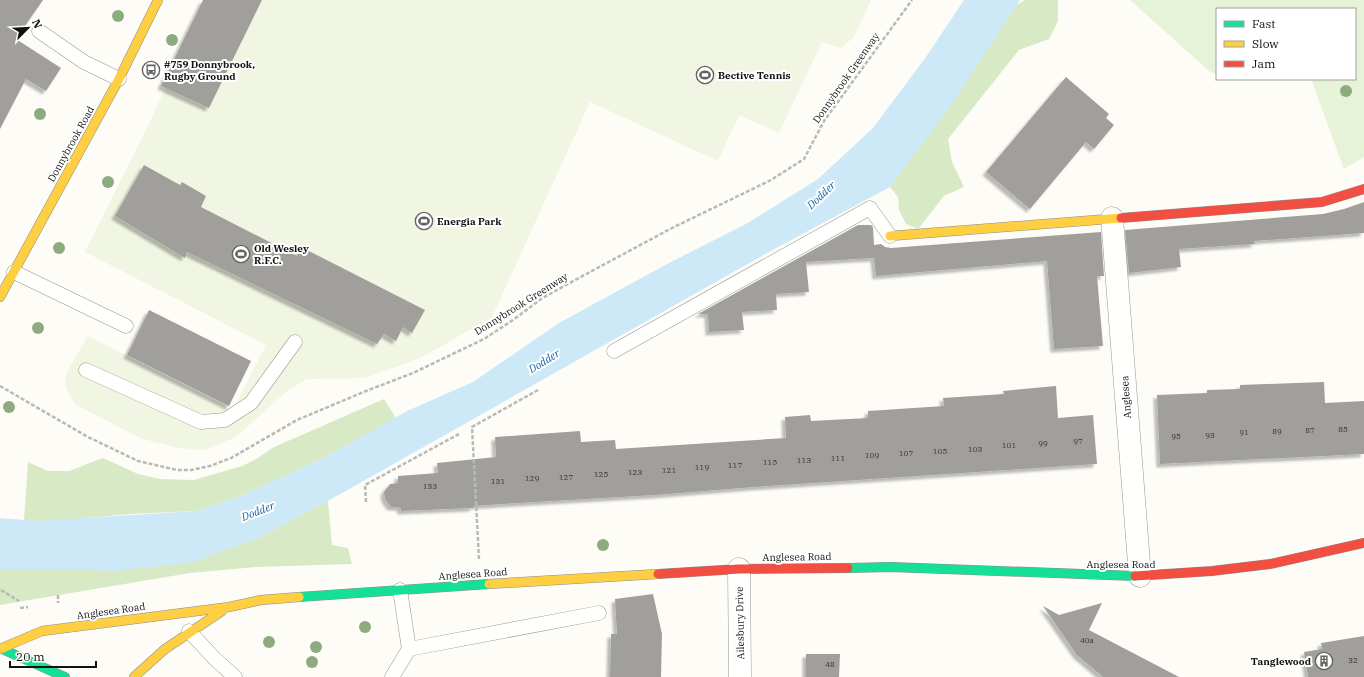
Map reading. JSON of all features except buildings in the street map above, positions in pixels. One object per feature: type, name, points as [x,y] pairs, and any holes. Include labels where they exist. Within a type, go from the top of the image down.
[{"type":"main road","name":"Donnybrook Road","points":[[0,297],[119,79],[158,0]]},
{"type":"main road","points":[[890,236],[1322,202],[1364,189]]},
{"type":"main road","name":"Anglesea Road","points":[[1,649],[42,632],[228,607],[261,600],[739,569],[891,567],[1047,574],[1140,576],[1212,571],[1270,564],[1364,544]]},
{"type":"main road","name":"Anglesea Road","points":[[134,677],[145,665],[189,631],[228,607]]},
{"type":"main road","points":[[1,649],[66,677]]},
{"type":"street","name":"Anglesea","points":[[1112,218],[1140,576]]},
{"type":"street","name":"Ailesbury Drive","points":[[739,569],[740,677]]},
{"type":"lane","points":[[39,31],[84,62],[119,79]]},
{"type":"lane","points":[[614,351],[870,208],[890,236]]},
{"type":"lane","points":[[14,272],[126,326]]},
{"type":"lane","points":[[86,370],[201,422],[225,420],[251,403],[295,342]]},
{"type":"lane","points":[[392,677],[409,649],[400,590]]},
{"type":"lane","points":[[409,649],[599,613]]},
{"type":"lane","points":[[189,631],[215,659],[235,677]]},
{"type":"path","name":"Donnybrook Greenway","points":[[0,386],[88,437],[138,461],[177,470],[191,470],[210,466],[231,458],[297,420],[413,373],[484,339],[541,299],[564,286],[670,229],[771,180],[804,159],[824,122],[912,0]]},
{"type":"path","points":[[480,585],[472,427],[538,390]]},
{"type":"path","points":[[366,502],[365,486],[459,434]]},
{"type":"path","points":[[1,590],[19,601]]},
{"type":"green space","name":"Energia Park","points":[[207,0],[871,0],[854,37],[841,48],[822,42],[779,133],[739,115],[718,161],[590,102],[492,317],[426,355],[364,378],[307,379],[287,391],[236,437],[204,450],[178,448],[143,439],[76,405],[66,389],[65,381],[67,372],[88,336],[233,410],[266,345],[85,252],[144,134]]},
{"type":"green space","points":[[1025,0],[1058,0],[1058,21],[1049,39],[1019,50],[948,139],[952,162],[964,187],[944,196],[918,229],[906,224],[899,210],[898,197],[890,187],[888,174],[974,57],[1016,5]]},
{"type":"green space","points":[[1130,0],[1364,0],[1364,157],[1344,169],[1311,80],[1356,80],[1356,8],[1216,8],[1216,74],[1209,71]]},
{"type":"green space","points":[[384,399],[396,418],[326,457],[243,495],[197,511],[131,514],[76,519],[36,521],[24,520],[28,462],[48,471],[69,471],[103,458],[138,474],[160,479],[194,480],[242,466],[258,458],[272,448]]},
{"type":"green space","points":[[328,501],[332,545],[348,548],[352,564],[256,567],[190,573],[0,605],[0,569],[73,569],[256,539]]},
{"type":"water","name":"Dodder","points":[[964,0],[1020,0],[949,108],[890,187],[767,253],[328,501],[256,539],[194,562],[116,571],[73,569],[0,570],[0,518],[36,521],[197,511],[243,495],[326,457],[407,411],[473,382],[559,323],[667,264],[746,224],[818,179],[873,128],[926,57]]},
{"type":"traffic: fast","points":[[848,568],[891,567],[1135,576]]},
{"type":"traffic: fast","points":[[299,597],[489,584]]},
{"type":"traffic: fast","points":[[2,649],[65,677]]},
{"type":"traffic: slow","points":[[0,297],[119,79],[158,0]]},
{"type":"traffic: slow","points":[[890,236],[1121,218]]},
{"type":"traffic: slow","points":[[489,584],[658,574]]},
{"type":"traffic: slow","points":[[0,649],[42,631],[229,607],[261,600],[299,597]]},
{"type":"traffic: slow","points":[[134,677],[165,649],[222,611]]},
{"type":"traffic: jam","points":[[1121,218],[1322,202],[1364,189]]},
{"type":"traffic: jam","points":[[1135,576],[1212,571],[1270,564],[1364,543]]},
{"type":"traffic: jam","points":[[658,574],[739,569],[848,568]]},
{"type":"place","name":"#759 Donnybrook, Rugby Ground","points":[[151,70]]},
{"type":"place","name":"Bective Tennis","points":[[705,75]]},
{"type":"place","name":"Energia Park","points":[[424,221]]},
{"type":"place","name":"Old Wesley R.F.C.","points":[[241,254]]},
{"type":"place","name":"Tanglewood","points":[[1324,661]]}]
